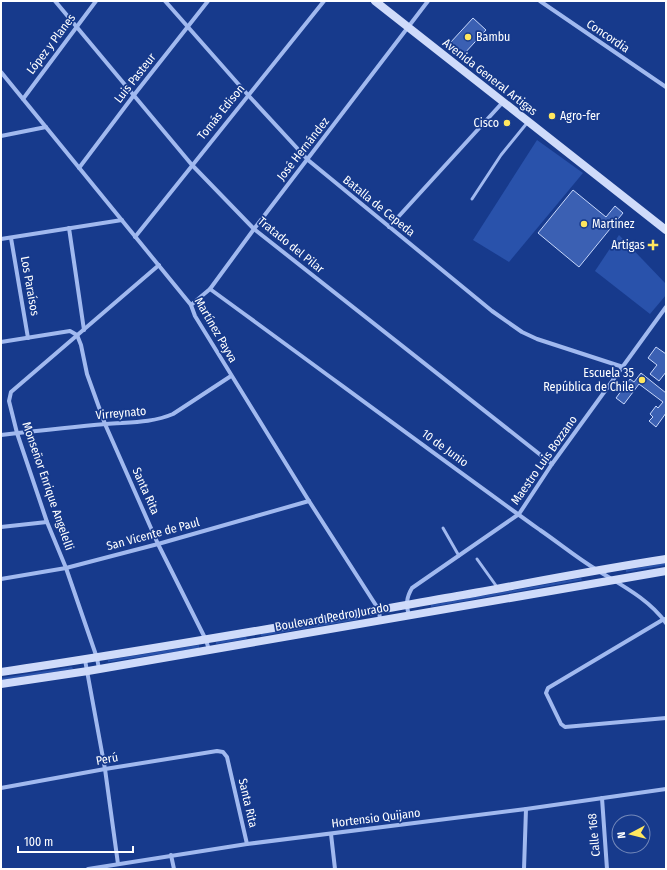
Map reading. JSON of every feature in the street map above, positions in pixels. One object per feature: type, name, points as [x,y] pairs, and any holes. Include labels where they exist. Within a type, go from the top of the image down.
[{"type":"main road","name":"Avenida General Artigas","points":[[375,1],[666,230]]},
{"type":"main road","name":"Boulevard Pedro Jurado","points":[[1,672],[206,640],[666,559]]},
{"type":"main road","name":"Boulevard Pedro Jurado","points":[[1,684],[88,671],[666,571]]},
{"type":"main road","points":[[254,631],[256,642]]},
{"type":"street","name":"Tratado del Pilar","points":[[55,1],[192,165],[254,229],[552,464]]},
{"type":"street","name":"López y Planes","points":[[23,99],[96,1]]},
{"type":"street","name":"Batalla de Cepeda","points":[[165,1],[308,160],[492,311],[522,332],[623,367]]},
{"type":"street","name":"Luis Pasteur","points":[[79,168],[208,1]]},
{"type":"street","name":"Tomás Edison","points":[[135,237],[324,1]]},
{"type":"street","name":"José Hernández","points":[[191,305],[210,289],[428,1]]},
{"type":"street","name":"Concordia","points":[[540,1],[666,87]]},
{"type":"street","name":"Martínez Payva","points":[[1,72],[191,305],[194,316],[379,610],[380,621]]},
{"type":"street","points":[[389,227],[503,102]]},
{"type":"street","points":[[1,136],[46,127]]},
{"type":"street","points":[[1,239],[122,220]]},
{"type":"street","points":[[69,228],[84,330]]},
{"type":"street","name":"Los Paraísos","points":[[11,238],[28,338]]},
{"type":"street","points":[[1,342],[70,331],[77,335],[159,265]]},
{"type":"street","name":"10 de Junio","points":[[210,289],[597,570],[647,602],[665,621]]},
{"type":"street","name":"Maestro Luis Bozzano","points":[[406,605],[408,595],[412,588],[519,514],[552,464],[666,307]]},
{"type":"street","name":"Santa Rita","points":[[77,335],[81,345],[87,374],[105,424],[158,544],[206,640],[209,650]]},
{"type":"street","name":"Monseñor Enrique Angelelli","points":[[77,335],[11,392],[8,401],[17,433],[47,522],[66,568],[97,658],[99,669]]},
{"type":"street","name":"Virreynato","points":[[1,435],[105,424],[151,421],[163,418],[173,414],[231,376]]},
{"type":"street","name":"San Vicente de Paul","points":[[1,579],[66,568],[158,544],[309,501]]},
{"type":"street","points":[[1,528],[47,522]]},
{"type":"street","points":[[406,605],[409,616]]},
{"type":"street","points":[[665,621],[548,688],[546,693],[561,724],[565,727],[666,718]]},
{"type":"street","points":[[85,660],[105,769],[118,864]]},
{"type":"street","name":"Santa Rita","points":[[216,751],[223,752],[227,757],[248,844]]},
{"type":"street","name":"Perú","points":[[1,788],[216,751]]},
{"type":"street","name":"Hortensio Quijano","points":[[88,869],[248,844],[526,809],[666,789]]},
{"type":"street","name":"Calle 168","points":[[602,798],[607,869]]},
{"type":"street","points":[[524,869],[526,809]]},
{"type":"street","points":[[331,834],[335,869]]},
{"type":"street","points":[[171,855],[174,869]]},
{"type":"lane","points":[[472,199],[501,155],[528,122]]},
{"type":"lane","points":[[444,528],[459,556]]},
{"type":"lane","points":[[477,559],[498,589]]},
{"type":"shaded area","points":[[537,140],[583,173],[509,262],[473,240]]},
{"type":"shaded area","points":[[619,235],[666,284],[666,295],[650,314],[595,271]]},
{"type":"shaded area","points":[[666,563],[666,565],[626,572],[626,570]]},
{"type":"shaded area","points":[[581,578],[582,580],[431,607],[431,605]]},
{"type":"shaded area","points":[[361,617],[361,619],[261,636],[261,634]]},
{"type":"shaded area","points":[[246,637],[247,639],[216,644],[216,642]]},
{"type":"shaded area","points":[[199,645],[199,648],[108,662],[108,660]]},
{"type":"shaded area","points":[[72,667],[73,669],[1,680],[1,678]]},
{"type":"building","name":"Bambu","points":[[473,18],[486,30],[463,55],[450,43]]},
{"type":"building","points":[[573,190],[606,217],[615,206],[623,213],[579,267],[538,233]]},
{"type":"building","points":[[656,347],[666,354],[666,372],[659,381],[650,374],[657,365],[648,358]]},
{"type":"building","points":[[641,373],[666,393],[666,413],[656,427],[649,421],[653,417],[650,414],[656,406],[658,408],[663,402],[639,384],[624,404],[616,398],[630,379],[634,382]]},
{"type":"place","name":"Bambu","points":[[468,37]]},
{"type":"place","name":"Agro-fer","points":[[552,116]]},
{"type":"place","name":"Cisco","points":[[507,123]]},
{"type":"place","name":"Martinez","points":[[584,224]]},
{"type":"place","name":"Artigas","points":[[653,245]]},
{"type":"place","name":"Escuela 35 República de Chile","points":[[642,380]]}]
